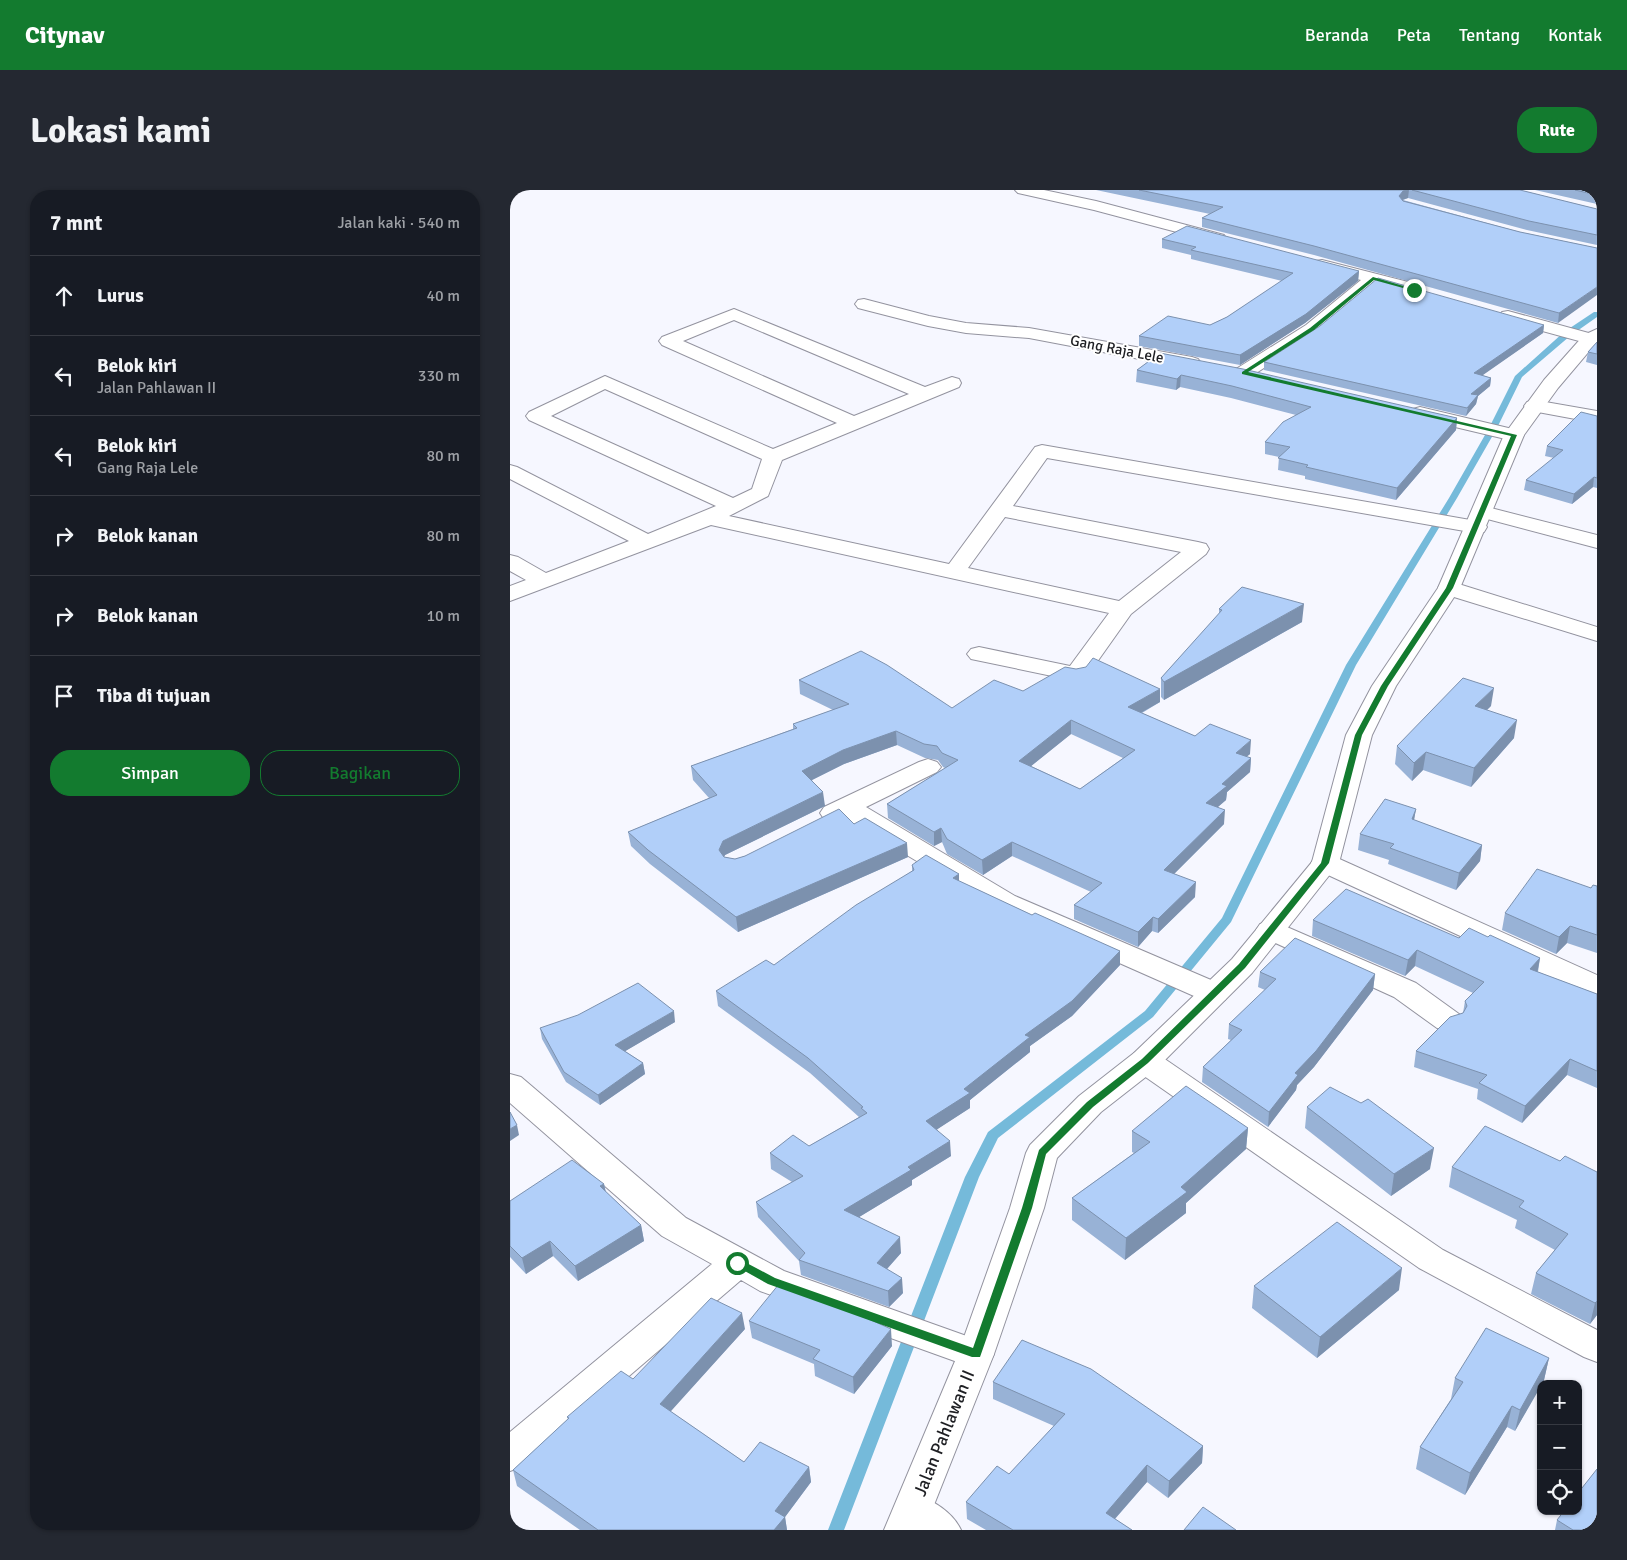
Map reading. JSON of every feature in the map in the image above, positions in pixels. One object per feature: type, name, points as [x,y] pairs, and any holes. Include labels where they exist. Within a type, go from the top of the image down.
[{"type":"street","points":[[1023,190],[1096,206],[1236,242]]},
{"type":"street","points":[[1310,262],[1434,295]]},
{"type":"street","points":[[1244,373],[1312,329],[1373,279]]},
{"type":"street","name":"Gang Raja Lele","points":[[864,304],[928,321],[966,328],[1029,332],[1204,366]]},
{"type":"street","points":[[1491,311],[1557,330],[1591,337]]},
{"type":"street","points":[[853,424],[668,341],[734,314],[925,394]]},
{"type":"street","name":"Jalan Pahlawan II","points":[[919,1523],[962,1349],[1027,1208],[1042,1152],[1090,1104],[1145,1061],[1204,989],[1242,966],[1325,863],[1359,735],[1384,686],[1449,588],[1480,520],[1513,435],[1534,406],[1591,337]]},
{"type":"street","points":[[1224,369],[1263,377]]},
{"type":"street","points":[[733,506],[536,416],[605,382],[773,456],[952,383]]},
{"type":"street","points":[[1534,406],[1597,418]]},
{"type":"street","points":[[1406,410],[1513,435]]},
{"type":"street","points":[[955,571],[1042,451],[1480,520],[1597,542]]},
{"type":"street","points":[[510,594],[709,518],[761,492],[773,456]]},
{"type":"street","points":[[510,471],[647,542]]},
{"type":"street","points":[[979,654],[1076,674],[1123,609],[1198,549],[999,510]]},
{"type":"street","points":[[709,518],[1123,609]]},
{"type":"street","points":[[510,562],[545,581]]},
{"type":"street","points":[[1449,588],[1597,634]]},
{"type":"street","points":[[812,824],[928,767]]},
{"type":"street","points":[[846,807],[1005,902],[1204,989]]},
{"type":"street","points":[[1325,863],[1597,987]]},
{"type":"street","points":[[1270,930],[1405,990],[1448,1021]]},
{"type":"street","points":[[1145,1061],[1431,1259],[1597,1347]]},
{"type":"street","points":[[510,1085],[674,1227],[772,1281],[962,1349]]},
{"type":"street","points":[[510,1456],[737,1263]]},
{"type":"building","points":[[1139,190],[1407,190],[1403,191],[1399,196],[1403,201],[1520,232],[1597,248],[1597,287],[1559,313],[1314,246],[1202,218],[1223,207]]},
{"type":"building","points":[[1412,190],[1520,190],[1597,209],[1597,235],[1529,221]]},
{"type":"building","points":[[1575,190],[1597,190],[1597,195]]},
{"type":"building","points":[[1187,226],[1359,271],[1306,314],[1240,355],[1139,336],[1168,316],[1210,325],[1227,317],[1293,273],[1191,250],[1196,247],[1162,239]]},
{"type":"building","points":[[1378,278],[1544,325],[1474,373],[1491,378],[1471,394],[1478,395],[1467,408],[1264,362],[1320,326]]},
{"type":"building","points":[[1597,342],[1597,354],[1588,352]]},
{"type":"building","points":[[1160,353],[1243,369],[1457,418],[1397,488],[1306,467],[1308,465],[1278,458],[1290,447],[1265,442],[1283,422],[1311,407],[1232,386],[1181,375],[1177,379],[1137,370]]},
{"type":"building","points":[[1581,412],[1597,416],[1597,478],[1594,477],[1574,494],[1526,480],[1563,450],[1547,446]]},
{"type":"building","points":[[1242,587],[1304,604],[1164,682],[1161,678],[1222,610],[1219,609]]},
{"type":"building","points":[[861,651],[887,665],[952,708],[994,680],[1023,691],[1065,667],[1076,669],[1086,667],[1093,658],[1160,689],[1128,707],[1195,736],[1210,724],[1251,740],[1236,753],[1251,758],[1222,784],[1227,786],[1206,803],[1225,810],[1164,870],[1196,882],[1158,919],[1153,917],[1138,932],[1074,905],[1102,883],[1012,842],[982,860],[947,839],[941,828],[934,832],[887,804],[958,760],[942,753],[937,746],[924,744],[896,731],[843,750],[802,771],[823,792],[723,841],[719,850],[724,857],[735,859],[745,856],[839,809],[854,824],[865,818],[907,843],[736,917],[648,850],[628,832],[717,795],[691,766],[797,728],[793,724],[849,704],[799,680]],"holes":[[[1071,720],[1135,750],[1080,789],[1019,761]]]},
{"type":"building","points":[[1463,678],[1494,688],[1475,706],[1517,720],[1474,768],[1426,752],[1414,763],[1397,746]]},
{"type":"building","points":[[1385,799],[1416,809],[1412,819],[1482,845],[1459,873],[1390,848],[1394,844],[1360,834]]},
{"type":"building","points":[[926,855],[959,874],[953,878],[1032,915],[1035,913],[1120,951],[1072,1001],[1025,1035],[1030,1037],[964,1089],[970,1093],[926,1121],[950,1141],[908,1167],[911,1170],[844,1210],[900,1237],[877,1263],[902,1278],[888,1291],[799,1260],[805,1253],[756,1202],[803,1176],[770,1153],[793,1135],[809,1146],[867,1113],[861,1108],[863,1107],[808,1058],[716,991],[766,960],[774,965],[856,905],[914,870],[912,865]]},
{"type":"building","points":[[1537,869],[1591,888],[1593,885],[1597,886],[1597,935],[1570,926],[1559,937],[1505,913]]},
{"type":"building","points":[[1346,889],[1459,938],[1469,928],[1488,937],[1490,935],[1540,958],[1530,969],[1597,994],[1597,1071],[1570,1059],[1525,1106],[1479,1083],[1487,1075],[1416,1051],[1450,1017],[1463,1013],[1467,1006],[1465,1001],[1484,982],[1417,950],[1408,960],[1313,920]]},
{"type":"building","points":[[1295,938],[1375,974],[1316,1051],[1295,1073],[1298,1075],[1269,1112],[1203,1067],[1242,1030],[1229,1024],[1276,979],[1260,972]]},
{"type":"building","points":[[638,983],[674,1011],[615,1045],[643,1063],[598,1095],[564,1072],[540,1028],[578,1015]]},
{"type":"building","points":[[1186,1086],[1248,1128],[1181,1187],[1187,1192],[1126,1238],[1072,1198],[1150,1142],[1132,1131]]},
{"type":"building","points":[[1330,1087],[1361,1103],[1368,1099],[1434,1148],[1394,1174],[1307,1107]]},
{"type":"building","points":[[510,1112],[517,1125],[510,1129]]},
{"type":"building","points":[[1485,1126],[1560,1161],[1565,1156],[1597,1172],[1597,1301],[1595,1303],[1536,1273],[1568,1234],[1519,1207],[1524,1201],[1452,1167]]},
{"type":"building","points":[[572,1160],[604,1184],[600,1186],[641,1225],[575,1266],[550,1241],[522,1258],[510,1246],[510,1201]]},
{"type":"building","points":[[1337,1222],[1402,1268],[1320,1337],[1254,1286]]},
{"type":"building","points":[[779,1284],[864,1314],[862,1316],[891,1329],[853,1377],[813,1359],[820,1350],[749,1321]]},
{"type":"building","points":[[711,1298],[742,1313],[660,1404],[744,1462],[760,1442],[809,1467],[775,1511],[785,1517],[774,1530],[598,1530],[513,1470],[569,1418],[567,1417],[621,1371],[633,1379]]},
{"type":"building","points":[[1486,1328],[1549,1358],[1520,1410],[1512,1406],[1470,1473],[1420,1447],[1463,1382],[1455,1378]]},
{"type":"building","points":[[1022,1340],[1091,1369],[1203,1446],[1169,1481],[1147,1465],[1106,1513],[1132,1530],[1013,1530],[966,1502],[997,1466],[1009,1474],[1065,1414],[993,1382]]},
{"type":"building","points":[[1597,1469],[1597,1530],[1573,1530],[1557,1520],[1561,1515],[1582,1515],[1582,1488]]},
{"type":"building","points":[[1203,1507],[1236,1530],[1184,1530]]},
{"type":"waterway","points":[[836,1530],[972,1177],[993,1135],[1149,1014],[1227,919],[1351,665],[1453,498],[1493,428],[1519,376],[1567,334],[1597,314]]},
{"type":"route","points":[[737,1263],[772,1281],[976,1354],[1027,1208],[1042,1152],[1090,1104],[1145,1061],[1242,966],[1325,863],[1359,735],[1384,686],[1417,639],[1449,588],[1514,435],[1244,373],[1312,329],[1373,279],[1414,290]]}]
